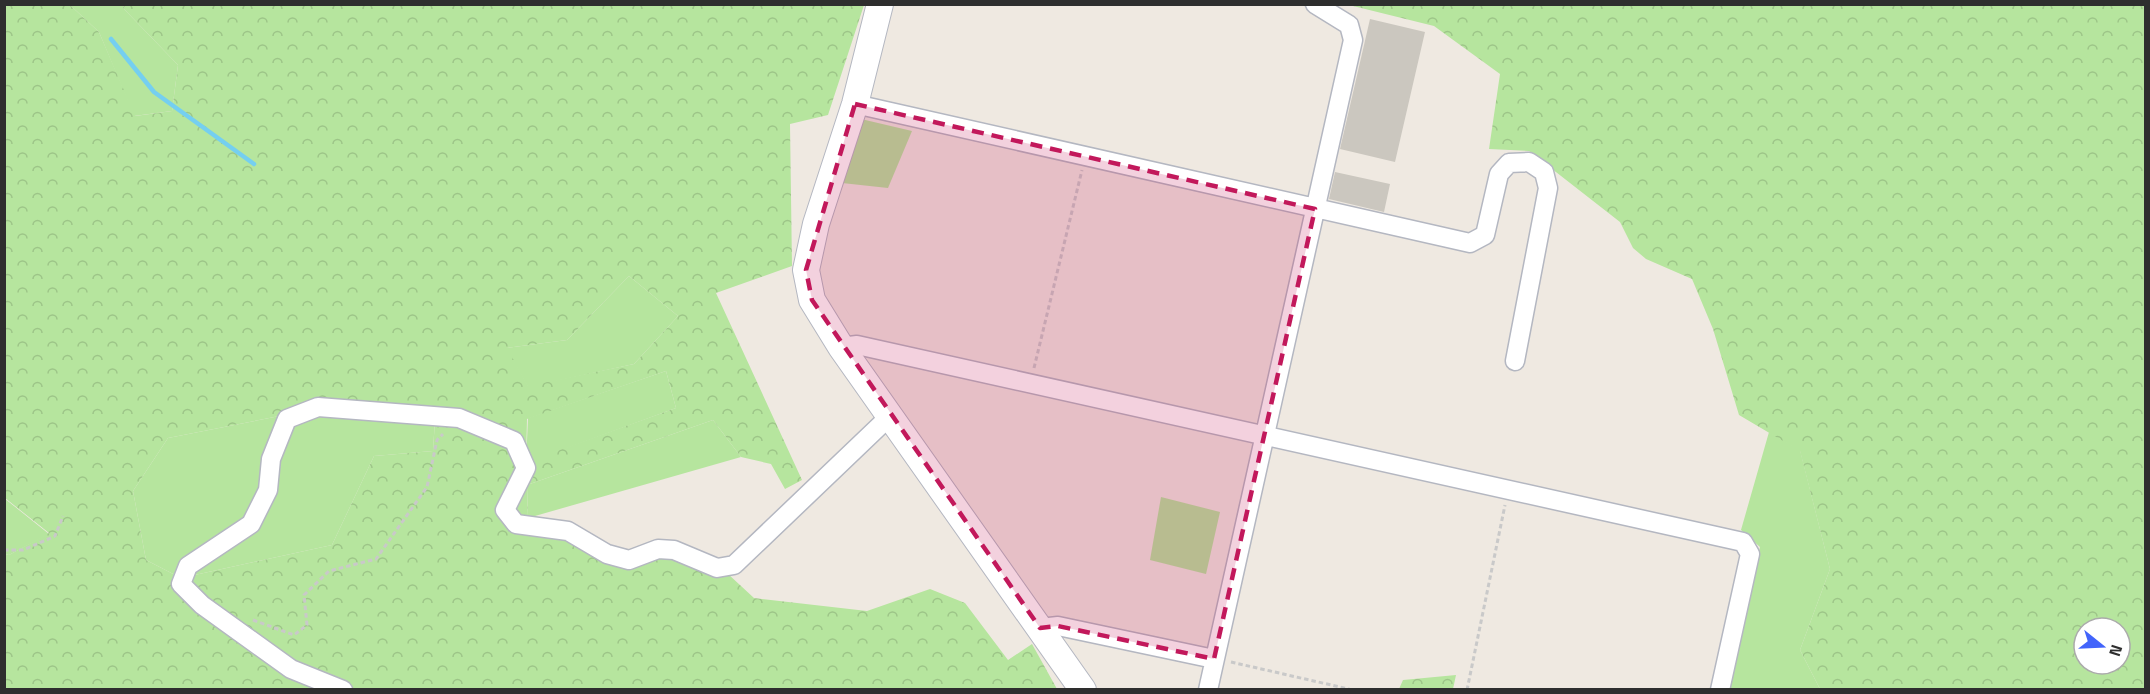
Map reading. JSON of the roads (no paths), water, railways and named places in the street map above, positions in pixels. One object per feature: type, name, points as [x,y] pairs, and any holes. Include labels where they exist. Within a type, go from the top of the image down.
[{"type":"street","points":[[880,4],[855,104],[816,224],[806,270],[812,300],[841,347],[1083,690]]},
{"type":"street","points":[[1208,690],[1353,40],[1349,25],[1315,4]]},
{"type":"street","points":[[855,104],[1470,243],[1485,236],[1499,174],[1509,163],[1529,162],[1544,172],[1548,188],[1515,361]]},
{"type":"street","points":[[841,347],[857,345],[1743,542],[1750,554],[1720,690]]},
{"type":"street","points":[[344,690],[291,669],[202,605],[181,584],[188,566],[251,524],[268,490],[271,459],[287,419],[318,407],[459,418],[514,441],[526,468],[505,510],[516,524],[568,531],[607,554],[629,560],[657,549],[674,550],[717,568],[734,565],[891,415]]},
{"type":"street","points":[[1040,628],[1058,626],[1214,659]]},
{"type":"waterway","points":[[111,39],[154,92],[254,164]]}]
